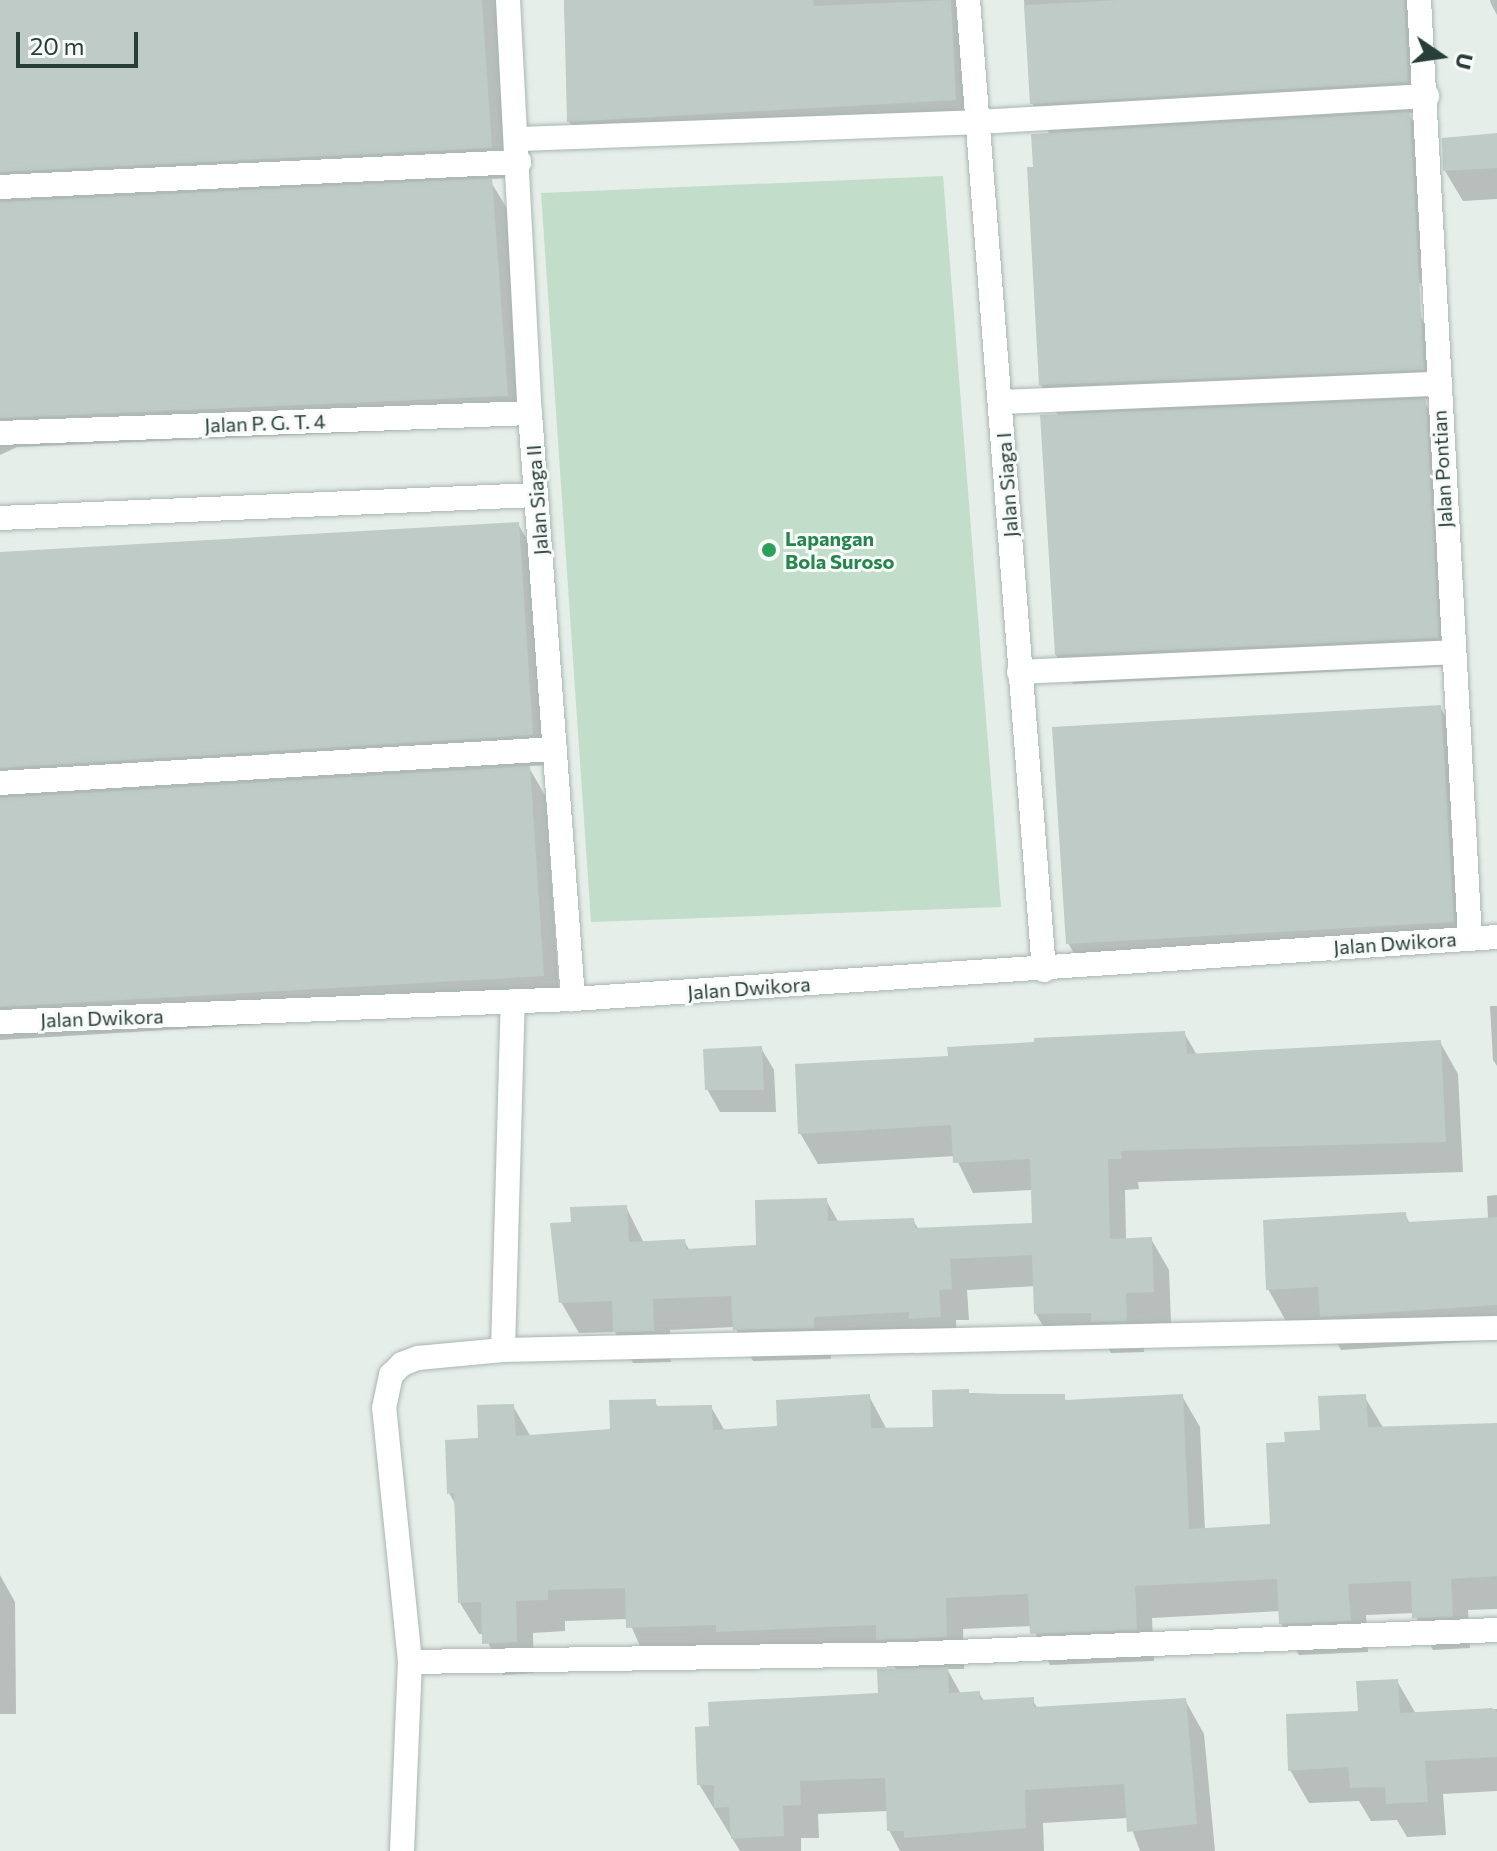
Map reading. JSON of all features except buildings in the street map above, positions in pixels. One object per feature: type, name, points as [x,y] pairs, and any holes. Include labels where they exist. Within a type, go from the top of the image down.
[{"type":"street","name":"Jalan Siaga II","points":[[508,0],[530,413],[573,999]]},
{"type":"street","name":"Jalan Siaga I","points":[[968,0],[1002,402],[1019,672],[1044,970]]},
{"type":"street","name":"Jalan Pontian","points":[[1419,0],[1427,96],[1437,384],[1470,938]]},
{"type":"street","points":[[0,187],[518,150],[1427,96]]},
{"type":"street","points":[[1002,402],[1437,384]]},
{"type":"street","name":"Jalan P. G. T. 4","points":[[0,433],[530,413]]},
{"type":"street","points":[[0,518],[536,495]]},
{"type":"street","points":[[1019,672],[1452,652]]},
{"type":"street","points":[[0,783],[555,749]]},
{"type":"street","name":"Jalan Dwikora","points":[[0,1022],[573,999],[1044,970],[1497,937]]},
{"type":"street","points":[[503,1350],[513,1001]]},
{"type":"street","points":[[402,1851],[410,1662],[387,1390],[391,1375],[418,1358],[503,1350],[1497,1328]]},
{"type":"street","points":[[410,1662],[907,1654],[1497,1630]]},
{"type":"green space","name":"Lapangan Bola Suroso","points":[[943,176],[1001,907],[591,922],[541,193]]},
{"type":"place","name":"Lapangan Bola Suroso","points":[[769,550]]}]
